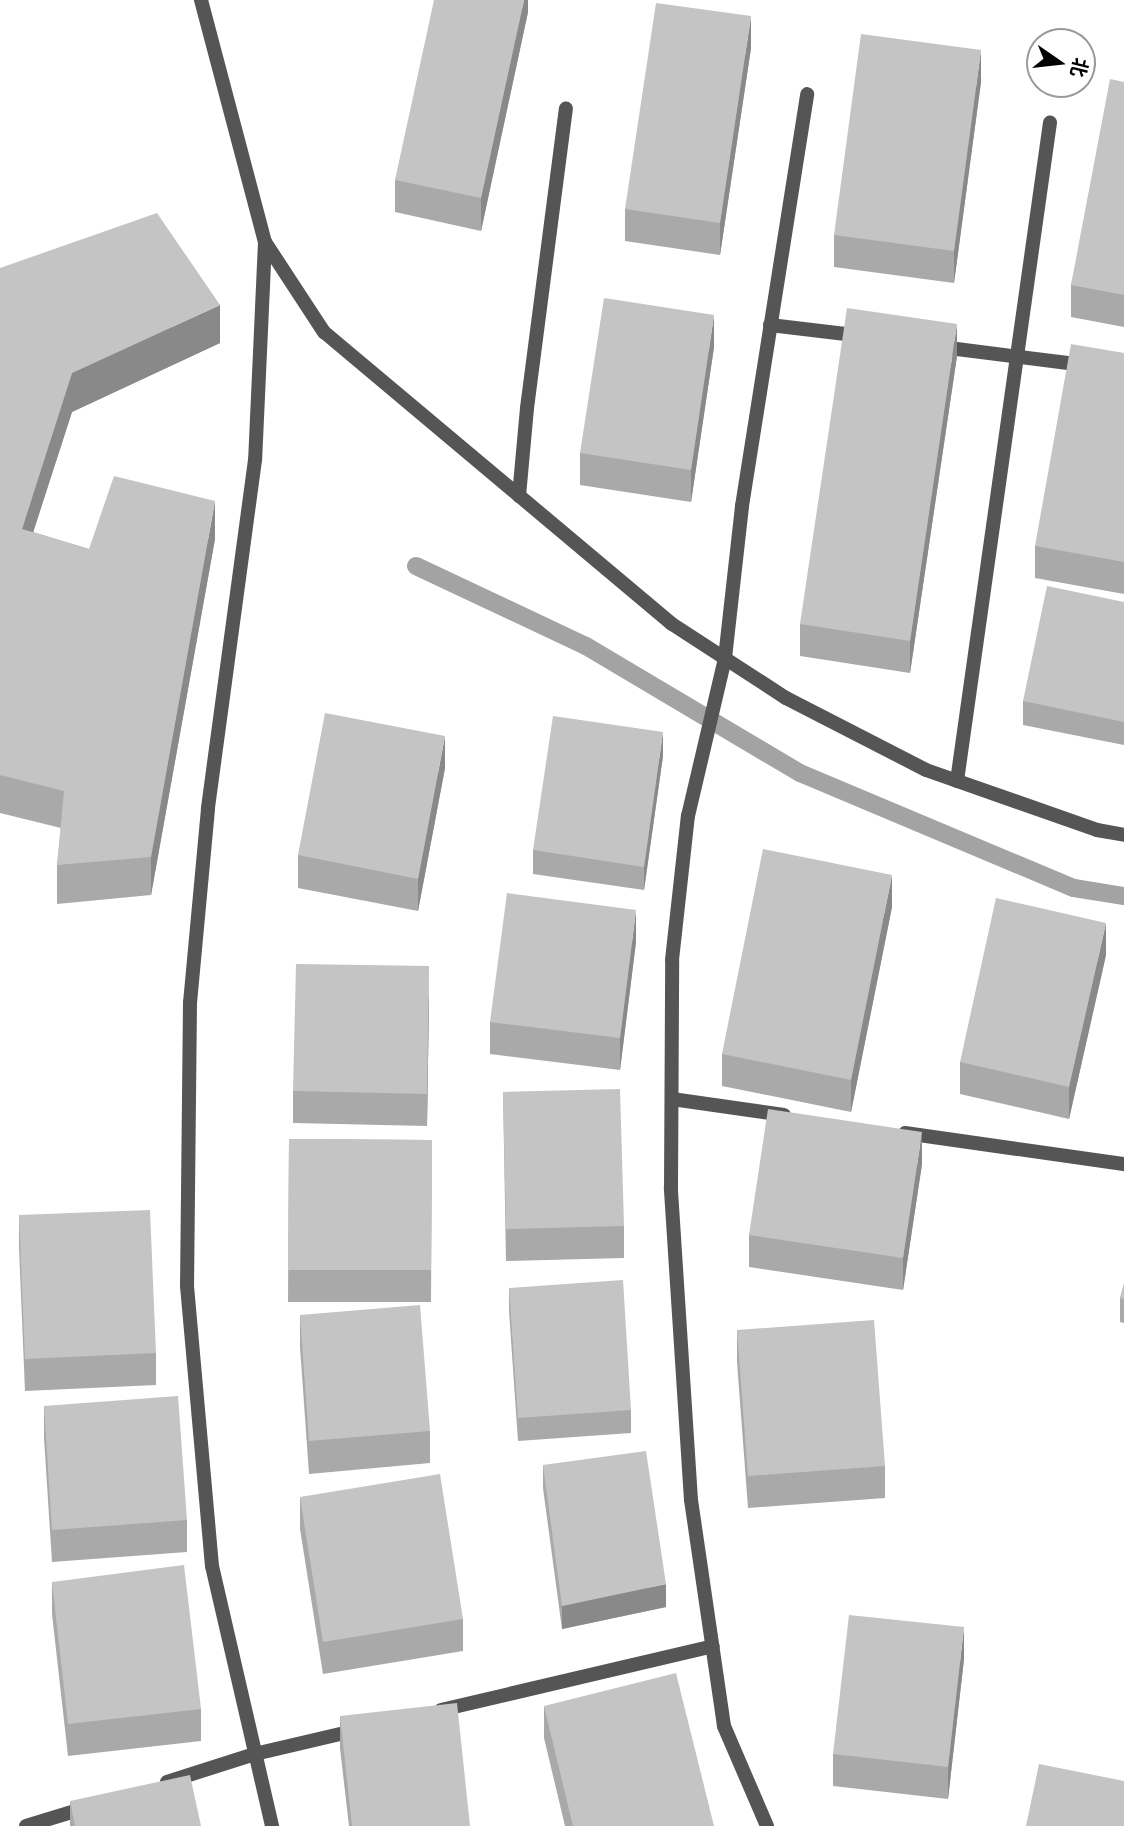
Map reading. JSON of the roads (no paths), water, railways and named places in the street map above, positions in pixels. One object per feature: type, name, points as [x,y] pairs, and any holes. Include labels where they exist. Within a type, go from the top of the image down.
[{"type":"street","points":[[201,0],[265,242],[255,460],[208,809],[190,1002],[187,1286],[212,1566],[272,1826]]},
{"type":"street","points":[[767,1826],[724,1726],[691,1500],[671,1188],[672,960],[688,816],[725,658],[742,506],[807,94]]},
{"type":"street","points":[[519,496],[527,408],[566,109]]},
{"type":"street","points":[[957,781],[1050,123]]},
{"type":"street","points":[[265,242],[324,332],[672,624],[786,698],[926,770],[1097,830],[1124,835]]},
{"type":"street","points":[[770,325],[879,339]]},
{"type":"street","points":[[920,344],[1097,366]]},
{"type":"street","points":[[671,1099],[795,1117]]},
{"type":"street","points":[[891,1131],[1124,1164]]},
{"type":"street","points":[[430,1713],[712,1646]]},
{"type":"street","points":[[153,1786],[255,1754],[376,1726]]},
{"type":"street","points":[[26,1826],[103,1802]]},
{"type":"waterway","points":[[416,566],[586,646],[800,773],[1074,888],[1124,896]]}]
